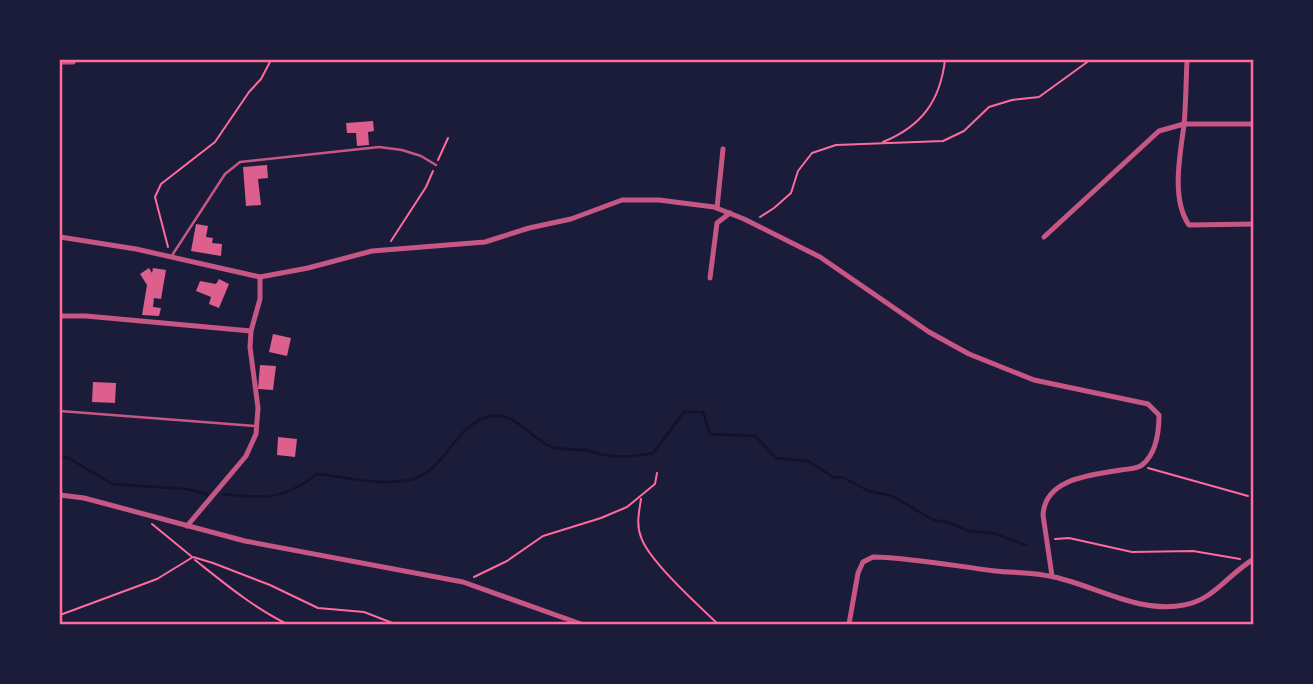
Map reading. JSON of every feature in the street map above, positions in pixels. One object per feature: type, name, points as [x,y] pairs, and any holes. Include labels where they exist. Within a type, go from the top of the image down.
[{"type":"street","points":[[1187,60],[1179,197],[1182,214],[1189,225],[1254,224]]},
{"type":"street","points":[[60,62],[73,62]]},
{"type":"street","points":[[1044,237],[1159,131],[1184,124],[1254,124]]},
{"type":"street","points":[[717,208],[723,149]]},
{"type":"street","points":[[60,237],[136,249],[260,277],[372,251],[485,242],[529,228],[571,219],[622,200],[659,200],[717,208],[820,257],[929,332],[969,355],[1034,380],[1148,404],[1159,415],[1159,432],[1151,455],[1140,467],[1072,479],[1053,491],[1043,507],[1052,576]]},
{"type":"street","points":[[710,278],[717,223],[730,213]]},
{"type":"street","points":[[187,526],[246,456],[258,426],[251,365],[251,331],[260,299],[260,277]]},
{"type":"street","points":[[60,316],[251,331]]},
{"type":"street","points":[[60,495],[85,498],[245,541],[463,582],[581,625]]},
{"type":"street","points":[[849,625],[858,573],[863,562],[873,557],[1052,576],[1139,603],[1159,606],[1184,605],[1207,597],[1221,588],[1230,575],[1252,560]]},
{"type":"lane","points":[[171,258],[225,174],[240,162],[379,147],[421,156],[436,165]]},
{"type":"lane","points":[[60,411],[258,426]]},
{"type":"path","points":[[73,62],[92,60]]},
{"type":"path","points":[[171,258],[155,197],[161,184],[215,142],[261,79],[271,60]]},
{"type":"path","points":[[879,144],[899,136],[928,111],[943,76],[945,60]]},
{"type":"path","points":[[744,219],[758,218],[791,193],[798,170],[812,153],[836,145],[913,140],[943,141],[964,131],[989,107],[1012,100],[1039,97],[1090,60]]},
{"type":"path","points":[[384,251],[426,187],[447,138]]},
{"type":"path","points":[[1140,467],[1248,496]]},
{"type":"path","points":[[463,582],[506,561],[543,537],[627,507],[655,484],[657,473]]},
{"type":"path","points":[[641,496],[638,521],[641,539],[690,598],[718,625]]},
{"type":"path","points":[[141,514],[164,536],[225,583],[287,625]]},
{"type":"path","points":[[1047,540],[1069,538],[1132,552],[1193,551],[1252,560]]},
{"type":"path","points":[[60,615],[157,579],[193,558],[270,585],[318,608],[364,612],[395,625]]},
{"type":"building","points":[[373,121],[374,131],[368,132],[369,145],[357,146],[356,133],[347,133],[346,123]]},
{"type":"building","points":[[267,165],[268,178],[258,179],[261,205],[246,206],[243,167]]},
{"type":"building","points":[[196,224],[208,226],[206,237],[213,238],[212,243],[222,244],[221,256],[191,251]]},
{"type":"building","points":[[149,268],[152,273],[153,268],[166,270],[161,299],[154,298],[153,307],[161,308],[159,316],[142,315],[147,285],[140,274]]},
{"type":"building","points":[[219,279],[229,284],[219,308],[209,304],[211,297],[196,291],[200,281],[216,284]]},
{"type":"building","points":[[273,334],[291,338],[287,356],[269,352]]},
{"type":"building","points":[[260,365],[276,366],[273,390],[258,389]]},
{"type":"building","points":[[93,382],[116,383],[115,403],[92,402]]},
{"type":"building","points":[[278,437],[297,439],[295,457],[277,455]]},
{"type":"waterway","points":[[223,494],[273,496],[294,489],[317,474],[377,482],[413,479],[434,466],[468,427],[491,416],[508,418],[544,443],[556,448],[617,456],[653,453],[684,412],[703,412],[710,434],[755,436],[776,458],[808,461],[833,477],[844,478],[869,491],[892,496],[933,520],[948,522],[968,531],[993,533],[1026,545]]},
{"type":"waterway","points":[[60,456],[69,458],[112,484],[186,489],[207,494]]}]
